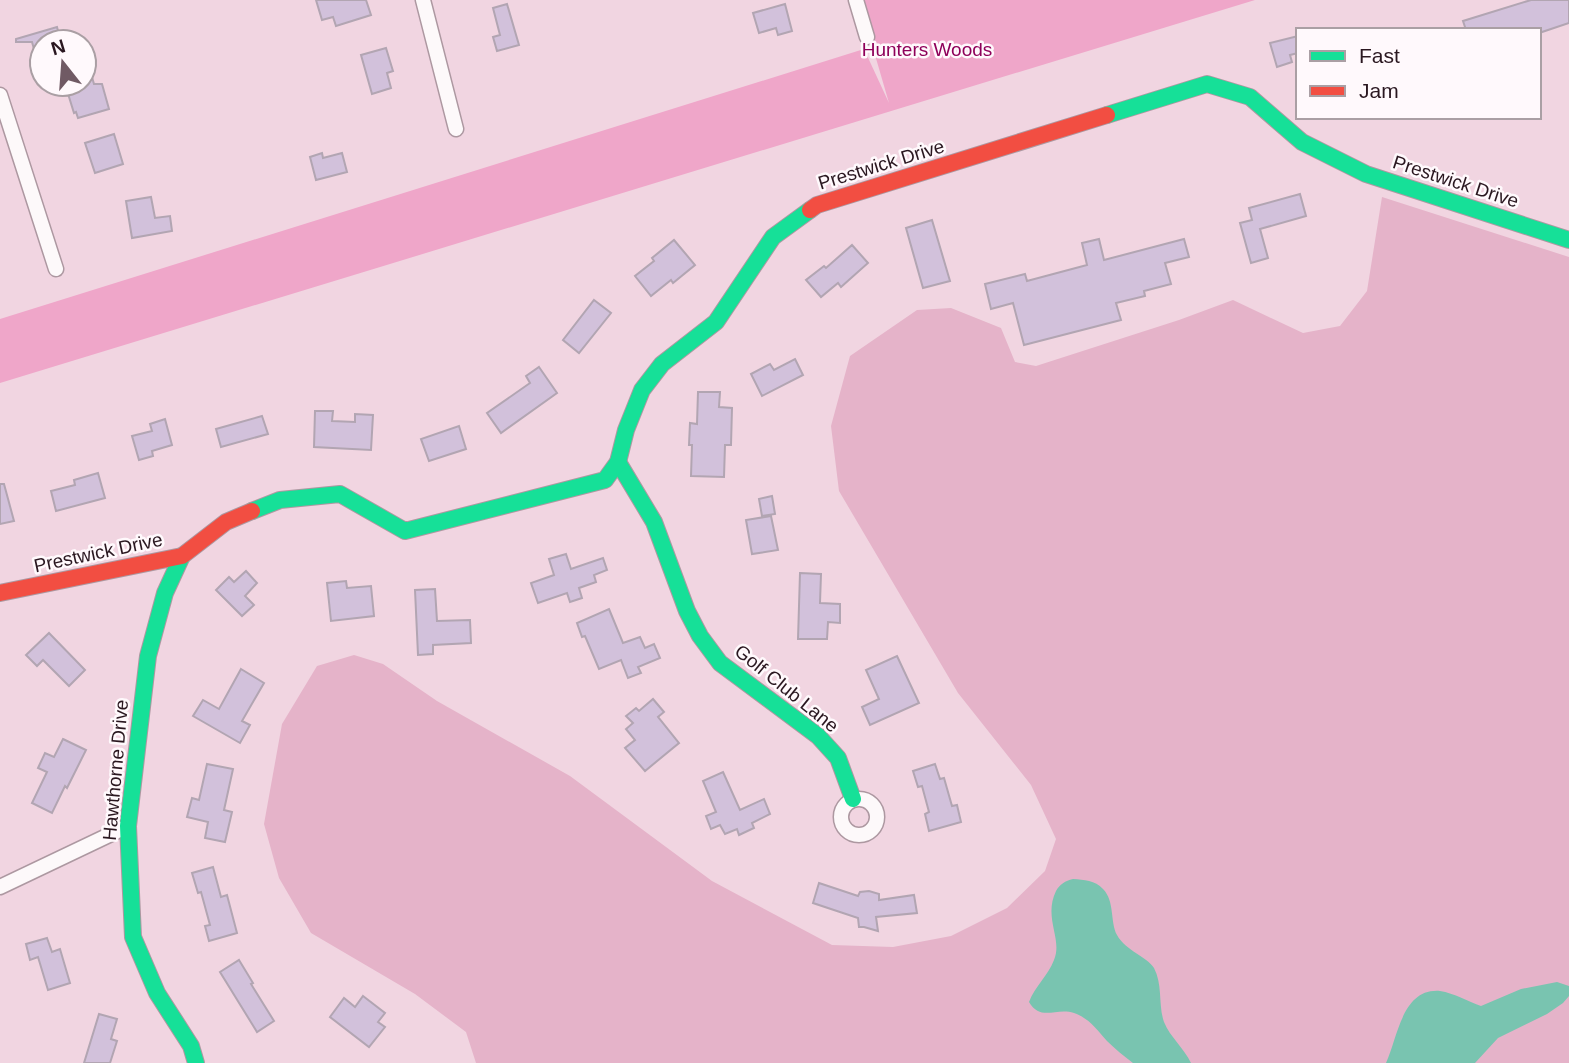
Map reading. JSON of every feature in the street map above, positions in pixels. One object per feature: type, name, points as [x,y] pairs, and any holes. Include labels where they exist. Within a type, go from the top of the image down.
[{"type":"street","points":[[423,0],[456,129]]},
{"type":"street","points":[[856,0],[867,37]]},
{"type":"street","name":"Prestwick Drive","points":[[0,593],[181,556],[226,522],[281,500],[340,495],[405,531],[605,480],[618,461],[626,429],[642,390],[662,364],[716,322],[773,237],[817,205],[1207,85],[1250,97],[1301,142],[1366,174],[1569,240]]},
{"type":"street","points":[[0,95],[56,269]]},
{"type":"street","name":"Golf Club Lane","points":[[618,461],[654,522],[687,611],[700,636],[720,663],[818,736],[838,758],[853,799]]},
{"type":"street","name":"Hawthorne Drive","points":[[181,556],[165,593],[148,656],[128,826],[133,937],[157,993],[191,1046],[196,1063]]},
{"type":"street","points":[[0,887],[128,826]]},
{"type":"shaded area","points":[[1382,197],[1569,257],[1569,1063],[476,1063],[466,1032],[415,994],[311,933],[279,878],[264,824],[282,724],[317,666],[354,655],[383,664],[437,701],[570,776],[712,881],[832,945],[893,947],[951,936],[1007,908],[1045,871],[1056,839],[1031,785],[958,693],[839,491],[831,426],[850,356],[917,310],[951,308],[1001,328],[1015,362],[1036,366],[1233,300],[1303,333],[1340,326],[1367,291]]},
{"type":"shaded area","points":[[1073,879],[1093,882],[1107,894],[1117,935],[1125,945],[1154,968],[1159,981],[1164,1022],[1191,1063],[1133,1063],[1084,1018],[1067,1012],[1044,1013],[1029,1002],[1051,966],[1056,952],[1051,910],[1056,891],[1063,883]]},
{"type":"shaded area","points":[[1557,982],[1569,986],[1569,996],[1563,1003],[1498,1038],[1475,1063],[1386,1063],[1403,1016],[1417,997],[1427,992],[1445,992],[1481,1006],[1521,989]]},
{"type":"green space","name":"Hunters Woods","points":[[859,0],[1255,0],[0,383],[0,319],[864,49],[889,103]]},
{"type":"building","points":[[316,0],[366,0],[371,15],[336,26],[333,17],[322,20]]},
{"type":"building","points":[[1531,0],[1569,0],[1569,23],[1541,32],[1541,28],[1465,28],[1463,21]]},
{"type":"building","points":[[507,4],[519,45],[497,51],[493,37],[500,35],[493,8]]},
{"type":"building","points":[[785,4],[792,31],[778,35],[776,28],[759,33],[753,13]]},
{"type":"building","points":[[28,35],[28,42],[16,42],[16,39]]},
{"type":"building","points":[[1296,36],[1296,54],[1290,55],[1292,62],[1277,67],[1270,43]]},
{"type":"building","points":[[386,48],[393,71],[387,73],[391,88],[372,94],[361,55]]},
{"type":"building","points":[[98,84],[102,84],[109,109],[78,118],[76,112],[74,113],[69,98],[98,98]]},
{"type":"building","points":[[114,134],[123,164],[95,173],[85,143]]},
{"type":"building","points":[[322,153],[323,158],[342,153],[347,172],[316,180],[310,157]]},
{"type":"building","points":[[1300,194],[1306,216],[1260,229],[1268,258],[1251,263],[1240,223],[1252,220],[1249,208]]},
{"type":"building","points":[[151,197],[155,218],[170,216],[172,231],[132,238],[126,201]]},
{"type":"building","points":[[932,220],[950,281],[923,288],[906,228]]},
{"type":"building","points":[[1099,239],[1104,260],[1184,239],[1189,257],[1165,263],[1171,284],[1144,291],[1145,296],[1116,303],[1121,320],[1024,345],[1013,303],[991,309],[985,284],[1025,274],[1027,281],[1087,265],[1082,243]]},
{"type":"building","points":[[674,240],[695,265],[651,296],[635,276]]},
{"type":"building","points":[[852,245],[868,263],[841,287],[838,283],[821,297],[806,280],[824,266],[826,268]]},
{"type":"building","points":[[594,300],[611,313],[579,353],[563,340]]},
{"type":"building","points":[[795,359],[803,375],[762,396],[751,374],[770,364],[774,370]]},
{"type":"building","points":[[539,367],[557,393],[501,433],[487,413],[530,383],[526,376]]},
{"type":"building","points":[[698,392],[720,392],[719,407],[732,408],[731,445],[725,445],[724,477],[691,476],[690,423],[697,424]]},
{"type":"building","points":[[315,411],[333,411],[332,421],[355,422],[355,414],[373,415],[371,450],[314,447]]},
{"type":"building","points":[[262,416],[268,434],[221,447],[216,429]]},
{"type":"building","points":[[165,419],[172,445],[152,451],[153,456],[139,460],[132,436],[152,431],[150,424]]},
{"type":"building","points":[[459,426],[466,449],[429,461],[421,439]]},
{"type":"building","points":[[98,473],[105,498],[56,511],[51,491],[75,485],[74,480]]},
{"type":"building","points":[[0,484],[4,484],[14,521],[0,524]]},
{"type":"building","points":[[772,496],[775,514],[762,516],[759,499]]},
{"type":"building","points":[[771,516],[778,550],[752,554],[746,520]]},
{"type":"building","points":[[566,554],[571,569],[603,558],[607,570],[594,575],[596,582],[579,588],[582,598],[570,602],[567,593],[538,603],[531,583],[554,575],[549,559]]},
{"type":"building","points":[[246,571],[257,583],[245,596],[254,605],[242,616],[216,590],[229,577],[234,582]]},
{"type":"building","points":[[800,573],[821,574],[820,603],[840,604],[840,623],[828,622],[827,639],[798,639]]},
{"type":"building","points":[[346,581],[347,588],[371,586],[374,616],[331,621],[327,583]]},
{"type":"building","points":[[435,589],[437,621],[470,620],[471,643],[433,645],[433,654],[418,655],[415,590]]},
{"type":"building","points":[[609,609],[623,643],[640,637],[645,648],[654,644],[660,658],[638,667],[641,673],[628,678],[621,660],[599,669],[577,623]]},
{"type":"building","points":[[49,633],[85,670],[69,686],[43,660],[37,666],[26,655]]},
{"type":"building","points":[[897,656],[919,703],[870,725],[862,707],[879,699],[866,670]]},
{"type":"building","points":[[241,669],[264,683],[242,721],[250,725],[240,743],[193,716],[203,700],[219,709]]},
{"type":"building","points":[[653,699],[664,712],[658,717],[679,743],[645,771],[625,748],[635,740],[626,729],[633,723],[626,716],[636,708],[639,711]]},
{"type":"building","points":[[63,739],[86,750],[52,813],[32,803],[47,772],[38,768],[45,753],[54,757]]},
{"type":"building","points":[[207,764],[233,769],[224,810],[232,812],[225,842],[205,838],[208,822],[187,817],[192,798],[199,800]]},
{"type":"building","points":[[935,764],[940,779],[944,778],[952,806],[957,805],[961,822],[929,831],[925,814],[929,812],[922,786],[918,787],[913,771]]},
{"type":"building","points":[[723,772],[740,810],[764,799],[770,814],[752,823],[754,828],[739,835],[737,829],[725,834],[720,825],[711,829],[706,816],[716,812],[703,781]]},
{"type":"building","points":[[213,867],[221,897],[227,895],[237,933],[209,941],[205,926],[210,925],[201,892],[198,893],[192,873]]},
{"type":"building","points":[[819,883],[858,896],[860,892],[869,891],[879,894],[879,900],[914,895],[917,913],[876,917],[878,931],[859,927],[858,918],[813,903]]},
{"type":"building","points":[[47,938],[52,952],[60,949],[70,983],[48,990],[38,957],[30,960],[26,944]]},
{"type":"building","points":[[239,960],[274,1021],[257,1032],[220,972]]},
{"type":"building","points":[[363,996],[385,1013],[378,1022],[385,1027],[369,1047],[330,1017],[344,998],[355,1007]]},
{"type":"building","points":[[99,1014],[117,1019],[111,1039],[117,1041],[110,1063],[84,1063]]},
{"type":"traffic: fast","points":[[1107,115],[1207,84],[1250,97],[1302,142],[1366,174],[1569,240]]},
{"type":"traffic: fast","points":[[252,511],[280,500],[340,494],[405,531],[605,480],[618,462],[626,430],[642,390],[662,364],[716,322],[773,237],[810,210]]},
{"type":"traffic: fast","points":[[618,462],[654,522],[687,611],[700,636],[720,663],[818,736],[838,758],[853,799]]},
{"type":"traffic: fast","points":[[182,556],[165,593],[148,656],[128,826],[133,937],[157,993],[191,1046],[196,1063]]},
{"type":"traffic: jam","points":[[810,210],[817,205],[1107,115]]},
{"type":"traffic: jam","points":[[0,593],[182,556],[226,522],[252,511]]}]
